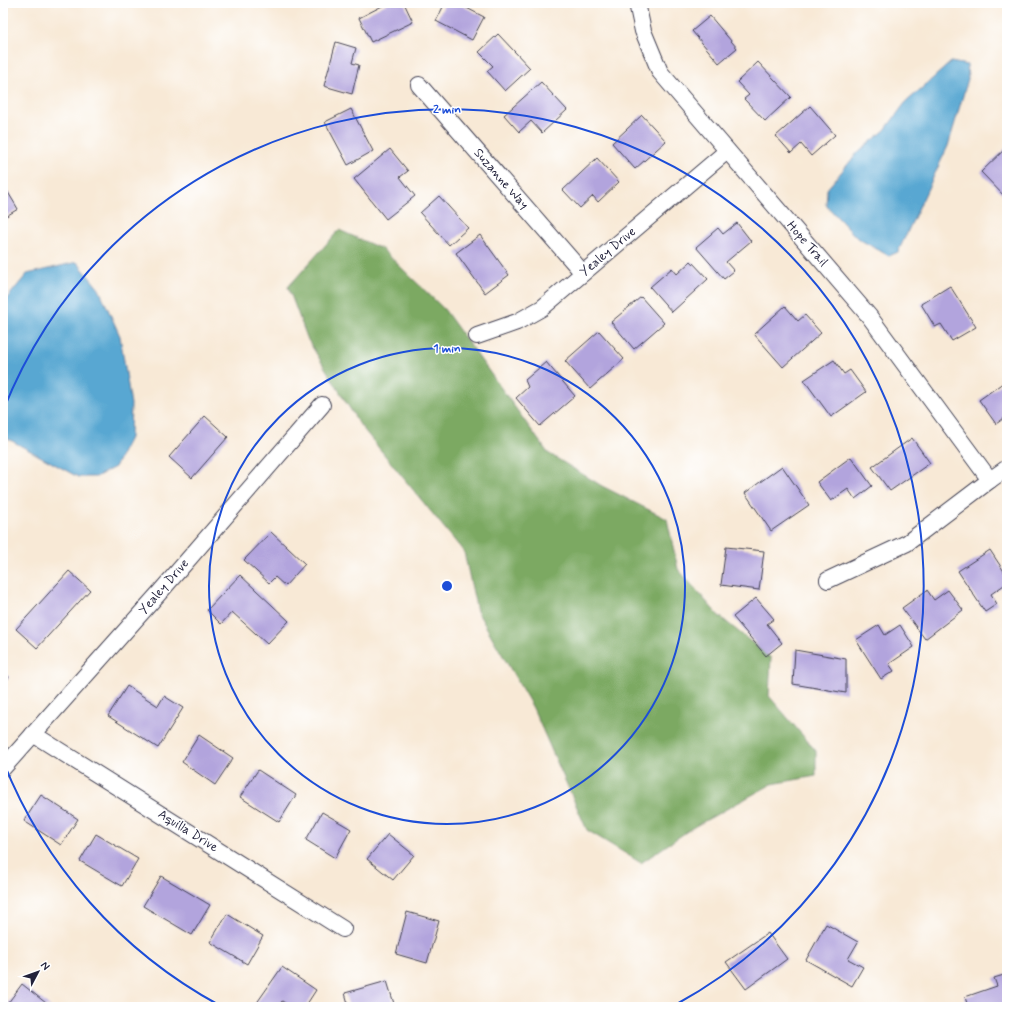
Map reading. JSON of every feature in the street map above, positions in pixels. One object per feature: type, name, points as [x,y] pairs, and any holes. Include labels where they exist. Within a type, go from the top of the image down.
[{"type":"street","name":"Hope Trail","points":[[637,3],[643,31],[660,72],[869,316],[990,480]]},
{"type":"street","name":"Suzanne Way","points":[[419,85],[583,273]]},
{"type":"street","name":"Yealey Drive","points":[[477,336],[517,322],[542,308],[727,151]]},
{"type":"street","name":"Yealey Drive","points":[[3,768],[165,586],[322,405]]},
{"type":"street","points":[[828,580],[907,543],[1007,468]]},
{"type":"street","name":"Aquilla Drive","points":[[33,734],[343,929]]},
{"type":"green space","points":[[339,230],[382,249],[444,309],[548,453],[602,486],[667,519],[678,569],[718,615],[771,658],[769,696],[816,751],[816,776],[772,784],[692,828],[641,863],[587,830],[533,708],[477,611],[464,552],[360,425],[308,340],[288,287]]},
{"type":"water","points":[[951,62],[967,65],[968,79],[948,146],[898,252],[889,256],[857,238],[826,205],[827,189],[858,152],[885,130],[905,103]]},
{"type":"water","points":[[77,262],[99,289],[120,336],[131,404],[130,438],[115,467],[96,477],[78,477],[3,436],[3,303],[27,274]]},
{"type":"building","points":[[388,3],[404,3],[413,22],[371,42],[359,18]]},
{"type":"building","points":[[445,3],[457,3],[484,17],[472,40],[436,21]]},
{"type":"building","points":[[710,16],[737,48],[719,63],[692,31]]},
{"type":"building","points":[[498,34],[530,68],[505,91],[487,71],[493,66],[479,52]]},
{"type":"building","points":[[336,42],[356,48],[352,63],[359,65],[352,94],[324,86]]},
{"type":"building","points":[[758,62],[791,97],[765,121],[744,99],[749,95],[737,82]]},
{"type":"building","points":[[541,82],[567,110],[542,133],[531,121],[519,132],[504,115]]},
{"type":"building","points":[[810,106],[835,135],[811,156],[801,144],[791,153],[776,136]]},
{"type":"building","points":[[351,109],[373,151],[348,165],[325,122]]},
{"type":"building","points":[[642,115],[666,141],[635,169],[612,143]]},
{"type":"building","points":[[1007,147],[1007,199],[981,172]]},
{"type":"building","points":[[390,149],[408,171],[400,177],[415,196],[386,219],[354,179]]},
{"type":"building","points":[[597,158],[619,182],[598,202],[593,196],[580,208],[563,190]]},
{"type":"building","points":[[3,184],[18,209],[3,218]]},
{"type":"building","points":[[439,196],[468,228],[449,245],[420,213]]},
{"type":"building","points":[[737,223],[751,241],[726,262],[734,271],[724,279],[696,247],[718,228],[723,234]]},
{"type":"building","points":[[480,235],[509,275],[485,293],[456,253]]},
{"type":"building","points":[[691,261],[708,279],[672,312],[650,287],[672,268],[677,274]]},
{"type":"building","points":[[950,286],[976,327],[952,341],[941,324],[935,327],[921,304]]},
{"type":"building","points":[[641,297],[664,323],[634,349],[611,322]]},
{"type":"building","points":[[785,306],[798,321],[805,315],[821,333],[783,367],[754,334]]},
{"type":"building","points":[[599,331],[624,359],[590,389],[565,361]]},
{"type":"building","points":[[834,360],[844,374],[850,370],[866,392],[831,417],[804,380]]},
{"type":"building","points":[[546,362],[575,396],[540,426],[516,398],[528,387],[525,380]]},
{"type":"building","points":[[1007,380],[1007,416],[996,424],[979,400]]},
{"type":"building","points":[[205,416],[228,437],[192,478],[169,457]]},
{"type":"building","points":[[912,438],[930,463],[890,491],[872,467]]},
{"type":"building","points":[[851,457],[872,486],[855,499],[848,489],[831,501],[817,482]]},
{"type":"building","points":[[782,466],[809,505],[771,531],[745,493]]},
{"type":"building","points":[[271,532],[305,564],[285,586],[275,577],[269,583],[244,560]]},
{"type":"building","points":[[726,547],[764,551],[759,590],[721,585]]},
{"type":"building","points":[[990,550],[1007,576],[1007,583],[991,594],[997,604],[985,612],[958,571]]},
{"type":"building","points":[[69,571],[90,590],[37,648],[16,629]]},
{"type":"building","points":[[240,575],[289,621],[267,644],[232,612],[221,624],[207,610]]},
{"type":"building","points":[[927,590],[934,600],[948,590],[963,610],[925,639],[902,608]]},
{"type":"building","points":[[756,598],[774,619],[767,624],[782,643],[766,656],[733,617]]},
{"type":"building","points":[[879,625],[885,635],[900,625],[914,647],[889,664],[894,671],[881,679],[856,640]]},
{"type":"building","points":[[795,650],[846,659],[846,693],[793,684]]},
{"type":"building","points":[[3,672],[9,677],[3,685]]},
{"type":"building","points":[[127,686],[158,706],[164,696],[183,708],[158,748],[108,716]]},
{"type":"building","points":[[199,735],[233,758],[215,785],[182,762]]},
{"type":"building","points":[[258,770],[296,795],[279,822],[240,797]]},
{"type":"building","points":[[41,795],[78,819],[61,845],[24,821]]},
{"type":"building","points":[[322,812],[351,829],[335,858],[306,840]]},
{"type":"building","points":[[96,834],[138,859],[122,886],[80,861]]},
{"type":"building","points":[[388,834],[414,855],[393,880],[367,859]]},
{"type":"building","points":[[161,876],[210,905],[192,935],[143,906]]},
{"type":"building","points":[[407,912],[439,921],[427,963],[396,954]]},
{"type":"building","points":[[227,914],[263,936],[247,964],[210,942]]},
{"type":"building","points":[[826,924],[858,942],[848,959],[863,967],[852,986],[806,960]]},
{"type":"building","points":[[768,933],[787,959],[746,989],[726,962]]},
{"type":"building","points":[[282,967],[316,990],[305,1007],[291,1007],[282,1001],[278,1007],[260,1007],[256,1004]]},
{"type":"building","points":[[1007,974],[1007,1007],[968,1007],[965,997],[997,986],[994,978]]},
{"type":"building","points":[[387,981],[395,1007],[349,1007],[345,993]]},
{"type":"building","points":[[22,984],[51,1007],[5,1007]]}]
